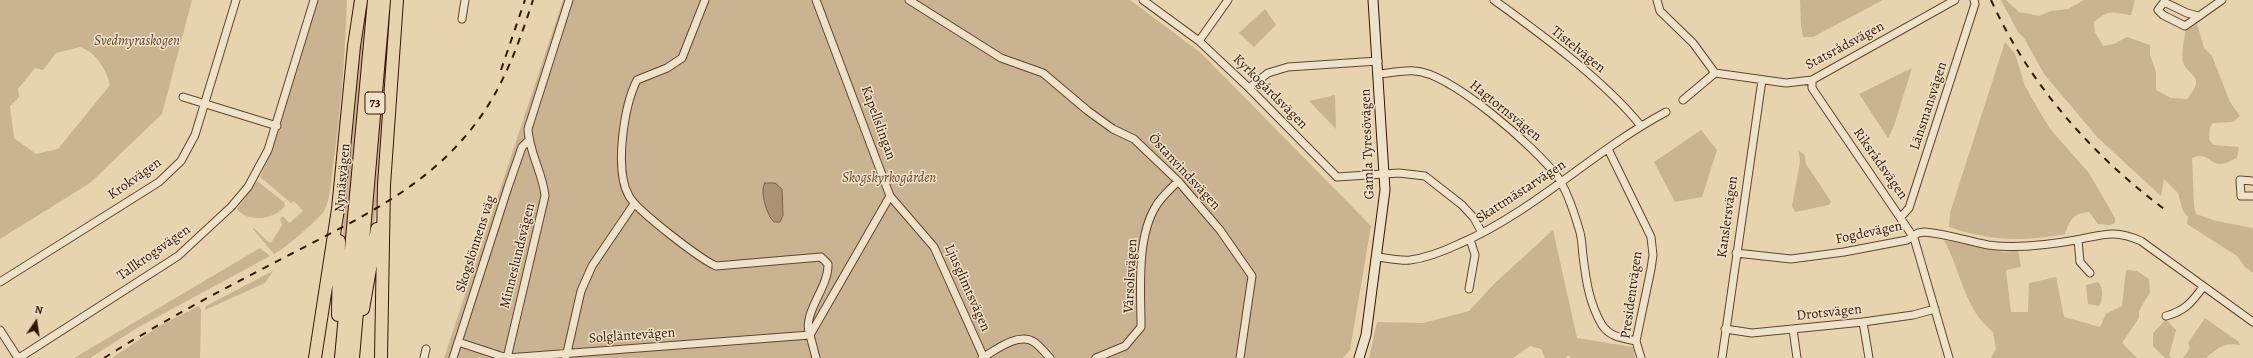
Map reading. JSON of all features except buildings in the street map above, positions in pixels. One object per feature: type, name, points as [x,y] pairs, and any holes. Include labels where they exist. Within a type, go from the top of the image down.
[{"type":"highway","points":[[354,46],[355,0]]},
{"type":"highway","points":[[315,358],[340,192],[354,46],[361,0]]},
{"type":"highway","name":"Nynäsvägen","points":[[341,358],[374,0]]},
{"type":"highway","name":"Nynäsvägen","points":[[353,358],[384,0]]},
{"type":"highway","points":[[381,358],[384,185],[393,76],[397,0]]},
{"type":"highway","points":[[393,76],[398,65],[405,0]]},
{"type":"highway","points":[[358,358],[362,316],[384,185]]},
{"type":"highway","points":[[336,358],[340,192]]},
{"type":"street","name":"Krokvägen","points":[[0,282],[159,182],[181,161],[195,135],[236,0]]},
{"type":"street","name":"Tallkrogsvägen","points":[[18,358],[178,256],[213,226],[248,187],[268,150],[277,126],[314,0]]},
{"type":"street","points":[[462,19],[465,0]]},
{"type":"street","name":"Minneslundsvägen","points":[[507,358],[546,196],[544,183],[528,141],[528,129],[569,0]]},
{"type":"street","points":[[705,0],[682,58],[667,68],[636,80],[628,104],[623,146],[622,176],[628,195],[634,204],[673,236],[716,266],[821,257],[828,264],[826,282],[809,319],[807,329],[816,358]]},
{"type":"street","name":"Kapellslingan","points":[[816,0],[890,196]]},
{"type":"street","name":"Östanvindsvägen","points":[[909,0],[1001,58],[1043,73],[1106,125],[1134,139],[1178,181],[1231,242],[1252,276],[1240,358]]},
{"type":"street","name":"Kyrkogårdsvägen","points":[[1143,0],[1199,41],[1249,88],[1337,177],[1408,173],[1425,176],[1462,205],[1474,218],[1482,233]]},
{"type":"street","points":[[1199,41],[1228,0]]},
{"type":"street","name":"Gamla Tyresövägen","points":[[1359,358],[1366,335],[1385,190],[1379,74],[1373,0]]},
{"type":"street","name":"Tistelvägen","points":[[1494,0],[1571,60],[1627,108],[1641,126]]},
{"type":"street","points":[[1657,0],[1660,11],[1693,43],[1715,73],[1683,100]]},
{"type":"street","name":"Statsrådsvägen","points":[[1715,73],[1786,83],[1812,80],[1955,0]]},
{"type":"street","name":"Länsmansvägen","points":[[1901,217],[1909,208],[1975,4],[1974,0]]},
{"type":"street","points":[[2198,16],[2187,13],[2164,2],[2158,10],[2163,15],[2185,26],[2222,0]]},
{"type":"street","points":[[1249,88],[1268,74],[1288,67],[1378,61]]},
{"type":"street","name":"Hagtornsvägen","points":[[1379,74],[1416,71],[1429,74],[1456,88],[1534,149],[1560,183],[1580,230],[1586,284],[1597,314],[1610,334],[1615,337],[1636,341]]},
{"type":"street","name":"Kanslersvägen","points":[[1722,358],[1762,80]]},
{"type":"street","name":"Riksrådsvägen","points":[[1812,80],[1812,88],[1913,236],[1949,358]]},
{"type":"street","points":[[183,97],[277,126]]},
{"type":"street","name":"Skattmästarvägen","points":[[1377,257],[1411,260],[1445,250],[1482,233],[1507,220],[1641,126],[1666,112]]},
{"type":"street","name":"Skogslönnens väg","points":[[453,358],[508,187],[522,147],[528,141]]},
{"type":"street","name":"Presidentvägen","points":[[1608,149],[1650,237],[1653,255],[1636,341],[1641,358]]},
{"type":"street","points":[[2253,181],[2240,180],[2241,196],[2253,196]]},
{"type":"street","name":"Vårsolsvägen","points":[[1096,358],[1125,346],[1141,327],[1141,262],[1147,229],[1156,207],[1178,181]]},
{"type":"street","points":[[810,335],[890,196]]},
{"type":"street","name":"Ljusglimtsvägen","points":[[890,196],[934,247],[983,358]]},
{"type":"street","points":[[566,356],[581,291],[592,266],[634,204]]},
{"type":"street","name":"Fogdevägen","points":[[1736,254],[1792,258],[1844,252],[1907,240],[1913,236],[1925,232],[1989,245],[2006,246],[2054,244],[2110,233],[2126,234],[2140,241],[2253,322]]},
{"type":"street","points":[[1469,289],[1475,255],[1470,239]]},
{"type":"street","points":[[2078,240],[2080,262],[2090,273]]},
{"type":"street","points":[[2166,316],[2178,313],[2189,307],[2203,287]]},
{"type":"street","name":"Drotsvägen","points":[[1726,328],[1752,334],[1863,322],[1913,315],[1935,309]]},
{"type":"street","points":[[1863,322],[1869,358]]},
{"type":"street","points":[[1793,329],[1797,358]]},
{"type":"street","points":[[0,330],[18,358]]},
{"type":"street","name":"Solgläntevägen","points":[[458,342],[507,358],[566,356],[810,335]]},
{"type":"street","points":[[983,358],[1017,340],[1025,339],[1034,343],[1050,358]]},
{"type":"street","points":[[424,358],[426,348]]},
{"type":"green space","name":"Svedmyraskogen","points":[[0,0],[192,0],[162,114],[90,183],[0,239]],"holes":[[[80,47],[86,49],[100,62],[110,85],[58,149],[36,154],[14,138],[10,106],[19,97],[18,89],[35,68],[43,70],[56,53]]]},
{"type":"green space","points":[[317,0],[347,0],[344,63],[336,145],[329,195],[324,211],[321,215],[292,241],[274,254],[253,229],[254,228],[271,243],[282,225],[280,219],[283,216],[289,223],[303,211],[294,201],[291,203],[260,177],[272,151]]},
{"type":"green space","points":[[364,0],[368,0],[346,249],[343,249],[344,196]]},
{"type":"green space","points":[[390,0],[393,0],[382,157],[375,220],[370,251],[368,251]]},
{"type":"green space","name":"Skogskyrkogården","points":[[563,0],[1130,0],[1201,53],[1371,226],[1350,350],[1343,358],[444,358]]},
{"type":"green space","points":[[1800,0],[1883,0],[1813,37],[1803,37]]},
{"type":"green space","points":[[2001,0],[2006,0],[2019,12],[2039,16],[2051,11],[2068,9],[2084,0],[2135,0],[2131,15],[2112,12],[2108,13],[2094,22],[2095,32],[2103,46],[2114,44],[2127,37],[2150,45],[2150,55],[2156,72],[2156,90],[2171,98],[2187,99],[2196,85],[2195,78],[2183,62],[2182,54],[2186,31],[2196,24],[2204,48],[2212,56],[2230,102],[2240,116],[2233,122],[2213,123],[2210,127],[2209,139],[2213,145],[2239,147],[2237,158],[2221,164],[2201,156],[2192,158],[2194,206],[2196,214],[2216,221],[2253,228],[2253,273],[2245,267],[2237,256],[2187,224],[2188,217],[2183,211],[2178,193],[2164,179],[2161,196],[2098,138],[2044,74],[2024,38],[2018,32]]},
{"type":"green space","points":[[1265,9],[1276,25],[1254,47],[1239,33]]},
{"type":"green space","points":[[2005,42],[2015,54],[2025,86],[2041,114],[2051,130],[2089,173],[2115,218],[2115,223],[2110,225],[2098,224],[2089,212],[2079,214],[2073,218],[2065,234],[2049,237],[2020,239],[2007,239],[1979,235],[1949,227],[1950,213]]},
{"type":"green space","points":[[1912,68],[1894,126],[1888,138],[1859,94]]},
{"type":"green space","points":[[1335,95],[1336,129],[1309,101]]},
{"type":"green space","points":[[1701,130],[1717,150],[1702,197],[1675,202],[1654,162]]},
{"type":"green space","points":[[1799,151],[1805,155],[1806,164],[1831,202],[1829,205],[1795,212],[1792,206],[1800,162]]},
{"type":"green space","points":[[257,181],[284,202],[285,206],[280,211],[268,217],[254,218],[237,209]]},
{"type":"green space","points":[[1553,230],[1577,338],[1633,347],[1635,358],[1571,358],[1568,355],[1566,358],[1545,358],[1541,349],[1530,346],[1513,358],[1369,358],[1377,322],[1423,323],[1469,311],[1495,283]]},
{"type":"green space","points":[[1944,240],[2004,252],[2018,250],[2021,267],[2006,270],[2011,312],[2028,312],[2029,283],[2056,277],[2064,317],[2100,327],[2106,314],[2122,306],[2126,270],[2137,271],[2149,279],[2150,292],[2139,311],[2139,318],[2122,343],[2137,358],[1991,358],[1996,349],[1993,332],[1983,323],[1969,301]]},
{"type":"green space","points":[[260,248],[270,256],[137,328],[90,358],[74,358]]},
{"type":"green space","points":[[273,271],[265,283],[205,310],[206,306]]},
{"type":"green space","points":[[2098,282],[2102,290],[2102,297],[2099,306],[2088,304],[2086,285]]},
{"type":"green space","points":[[199,306],[201,310],[200,358],[112,358],[161,325]]},
{"type":"green space","points":[[2205,318],[2239,342],[2240,345],[2226,345],[2214,351],[2206,358],[2183,358],[2190,348],[2188,343]]},
{"type":"green space","points":[[2166,319],[2176,330],[2169,356],[2172,358],[2165,358],[2153,346],[2153,333]]},
{"type":"shaded area","points":[[765,183],[775,183],[782,189],[783,215],[780,222],[774,222],[766,209],[763,197],[763,186]]},
{"type":"railway","points":[[501,70],[525,0]]},
{"type":"railway","points":[[104,358],[196,304],[343,227],[391,199],[436,166],[457,146],[476,123],[495,94],[510,64],[533,0]]},
{"type":"railway","points":[[1991,0],[2006,31],[2024,60],[2043,89],[2064,115],[2087,141],[2112,165],[2137,188],[2164,209]]}]
